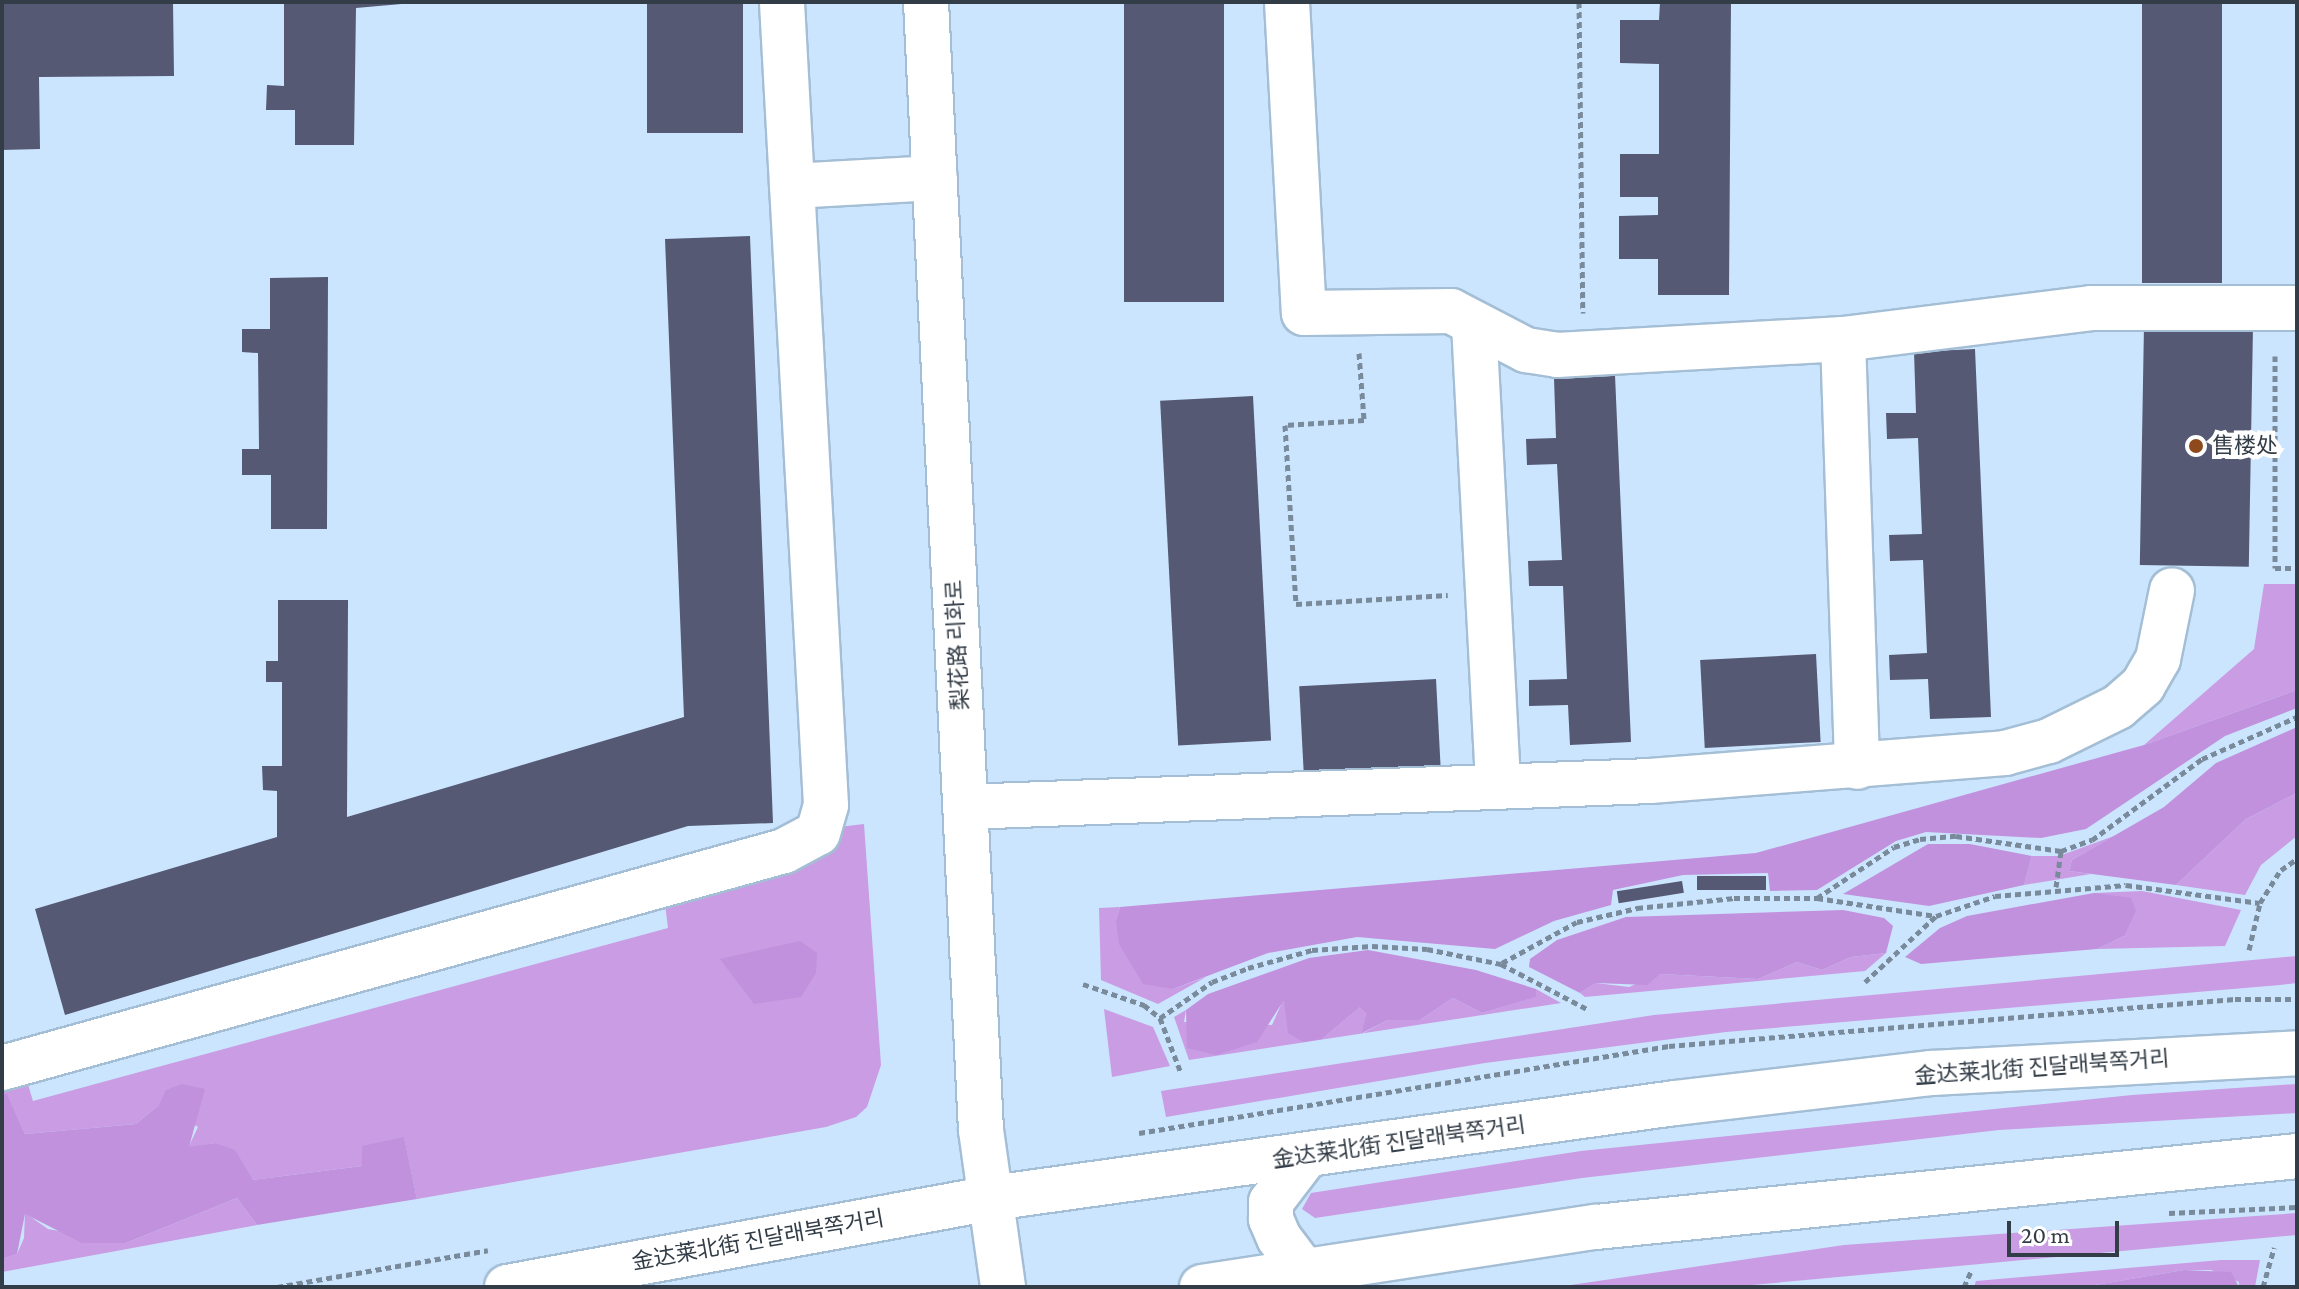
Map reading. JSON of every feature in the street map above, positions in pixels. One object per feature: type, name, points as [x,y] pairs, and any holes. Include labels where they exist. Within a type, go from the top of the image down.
[{"type":"main road","points":[[2,1068],[784,851],[818,833],[826,805],[782,2]]},
{"type":"main road","name":"梨花路 리화로","points":[[926,2],[981,1130],[1003,1287]]},
{"type":"main road","points":[[1287,2],[1304,313],[1427,307],[1451,311],[1526,350],[1583,354],[1843,339],[2091,308],[2297,308]]},
{"type":"main road","points":[[792,186],[935,178]]},
{"type":"main road","points":[[1474,324],[1498,786]]},
{"type":"main road","points":[[1843,339],[1857,767]]},
{"type":"main road","points":[[965,807],[1498,786],[1857,767],[2005,753],[2049,741],[2118,707],[2143,685],[2158,659],[2172,590]]},
{"type":"main road","name":"金达莱北街 진달래북쪽거리","points":[[507,1287],[600,1279],[992,1198],[1675,1103],[1931,1073],[2293,1051]]},
{"type":"main road","points":[[1304,1271],[1271,1219],[1271,1202],[1306,1156]]},
{"type":"main road","points":[[1202,1287],[1596,1227],[2297,1156]]},
{"type":"path","points":[[1579,2],[1583,354]]},
{"type":"path","points":[[1357,311],[1364,420],[1285,425],[1296,604],[1489,593]]},
{"type":"path","points":[[2275,356],[2275,568],[2297,568]]},
{"type":"path","points":[[1817,898],[1894,847],[1920,839],[1956,836],[2061,851],[2092,840],[2202,759],[2297,717]]},
{"type":"path","points":[[2056,887],[2061,851]]},
{"type":"path","points":[[2249,950],[2260,903],[2281,870],[2297,859]]},
{"type":"path","points":[[1865,982],[1936,916],[1995,896],[2056,887],[2126,885],[2260,903]]},
{"type":"path","points":[[1501,964],[1577,922],[1637,908],[1734,898],[1817,898],[1936,916]]},
{"type":"path","points":[[1160,1018],[1212,982],[1312,950],[1427,949],[1501,964],[1587,1009]]},
{"type":"path","points":[[1083,984],[1144,1005],[1160,1018],[1181,1073]]},
{"type":"path","points":[[2263,1287],[2274,1248]]},
{"type":"path","points":[[1964,1287],[1971,1271]]},
{"type":"shaded area","points":[[2264,584],[2297,584],[2297,690],[2144,745],[2254,649]]},
{"type":"shaded area","points":[[2297,690],[2297,708],[2225,736],[2086,829],[2041,838],[1926,832],[1896,841],[1817,890],[1770,891],[1768,873],[1683,875],[1613,890],[1611,905],[1554,921],[1495,949],[1357,937],[1268,953],[1173,989],[1143,984],[1119,944],[1116,920],[1120,907],[1756,853],[2144,745]]},
{"type":"shaded area","points":[[2297,727],[2297,793],[2246,819],[2176,885],[2069,871],[2072,860],[2164,807],[2216,763]]},
{"type":"shaded area","points":[[2297,793],[2297,836],[2261,865],[2245,895],[2176,885],[2246,819]]},
{"type":"shaded area","points":[[864,824],[881,1065],[867,1107],[856,1117],[826,1127],[417,1199],[404,1138],[362,1166],[253,1180],[215,1143],[188,1148],[198,1127],[159,1105],[136,1124],[25,1134],[7,1095],[2,1095],[2,1077],[24,1071],[33,1101],[668,928],[665,904],[814,862],[826,853],[839,827]]},
{"type":"shaded area","points":[[2114,836],[2072,860],[2069,871],[2091,874],[2024,885],[2032,856],[2059,856]]},
{"type":"shaded area","points":[[1928,844],[1970,844],[2032,856],[2024,885],[1929,906],[1843,894]]},
{"type":"shaded area","points":[[2142,891],[2241,910],[2225,946],[2097,949],[2124,936],[2094,893]]},
{"type":"shaded area","points":[[2094,893],[2131,898],[2136,911],[2124,936],[2097,949],[1921,964],[1905,957],[1940,928],[1967,916]]},
{"type":"shaded area","points":[[1120,907],[1116,920],[1173,989],[1206,977],[1158,1004],[1101,980],[1099,908]]},
{"type":"shaded area","points":[[1843,910],[1884,918],[1893,926],[1886,953],[1851,957],[1822,970],[1797,962],[1758,979],[1660,974],[1647,985],[1596,983],[1580,993],[1529,967],[1530,959],[1557,940],[1626,917]]},
{"type":"shaded area","points":[[800,941],[817,953],[816,973],[801,997],[754,1004],[720,959]]},
{"type":"shaded area","points":[[1368,950],[1476,970],[1536,989],[1536,997],[1482,1013],[1453,998],[1420,1020],[1388,1020],[1362,1033],[1366,1013],[1360,1007],[1322,1039],[1303,1042],[1288,1033],[1284,1000],[1257,1042],[1216,1055],[1187,1048],[1186,1010],[1208,994],[1309,958]]},
{"type":"shaded area","points":[[1886,953],[1865,971],[1585,997],[1580,993],[1596,983],[1629,987],[1660,974],[1758,979],[1797,962],[1822,970],[1851,957]]},
{"type":"shaded area","points":[[2297,956],[2297,983],[1726,1032],[1485,1063],[1166,1117],[1161,1091],[1654,1015]]},
{"type":"shaded area","points":[[1536,989],[1561,1003],[1189,1060],[1174,1017],[1186,1010],[1184,1022],[1272,1025],[1284,998],[1322,1039],[1361,1006],[1366,1012],[1363,1033],[1388,1020],[1420,1020],[1453,998],[1482,1013],[1535,997]]},
{"type":"shaded area","points":[[1104,1009],[1153,1027],[1170,1066],[1112,1077]]},
{"type":"shaded area","points":[[182,1084],[205,1089],[189,1147],[215,1143],[235,1150],[253,1180],[362,1166],[362,1146],[404,1137],[417,1199],[257,1225],[237,1198],[126,1243],[82,1243],[25,1214],[17,1254],[2,1259],[2,1095],[7,1094],[25,1134],[136,1124],[159,1105],[166,1090]]},
{"type":"shaded area","points":[[2297,1084],[2297,1113],[1999,1130],[1582,1178],[1315,1218],[1302,1209],[1311,1193],[1581,1151],[2132,1095]]},
{"type":"shaded area","points":[[237,1198],[257,1225],[2,1272],[2,1259],[17,1254],[24,1238],[25,1213],[48,1229],[126,1243]]},
{"type":"shaded area","points":[[2297,1213],[2297,1235],[1730,1287],[1557,1287],[1844,1245]]},
{"type":"shaded area","points":[[2221,1260],[2260,1260],[2255,1287],[2239,1287],[2239,1282],[2211,1270],[2184,1270],[2095,1285],[1974,1287],[1976,1281]]},
{"type":"shaded area","points":[[2184,1270],[2231,1272],[2239,1287],[1995,1287],[2095,1285]]},
{"type":"building","points":[[2,2],[173,2],[174,76],[39,77],[40,149],[2,150]]},
{"type":"building","points":[[284,2],[424,2],[356,8],[354,145],[295,145],[295,110],[266,110],[267,85],[284,86]]},
{"type":"building","points":[[647,2],[743,2],[743,133],[647,133]]},
{"type":"building","points":[[1124,2],[1224,2],[1224,302],[1124,302]]},
{"type":"building","points":[[1660,2],[1731,2],[1729,295],[1658,295],[1658,259],[1619,259],[1619,216],[1658,215],[1658,197],[1620,197],[1620,154],[1659,154],[1659,64],[1620,63],[1620,20],[1659,20]]},
{"type":"building","points":[[2142,2],[2222,2],[2222,283],[2142,283]]},
{"type":"building","points":[[750,236],[773,823],[688,826],[65,1015],[35,909],[277,837],[277,791],[263,790],[262,766],[282,766],[282,682],[266,682],[266,661],[278,661],[278,600],[348,600],[347,817],[684,717],[665,239]]},
{"type":"building","points":[[328,277],[327,529],[271,529],[271,475],[242,475],[242,449],[259,449],[258,353],[242,352],[242,329],[270,329],[270,278]]},
{"type":"building","name":"售楼处","points":[[2144,325],[2253,327],[2249,567],[2140,565]]},
{"type":"building","points":[[1975,349],[1991,717],[1930,719],[1928,679],[1890,680],[1889,655],[1927,653],[1923,560],[1890,561],[1889,535],[1922,534],[1918,438],[1887,439],[1886,413],[1916,413],[1914,352]]},
{"type":"building","points":[[1615,375],[1631,742],[1570,745],[1568,705],[1529,706],[1529,680],[1567,679],[1563,586],[1529,586],[1528,561],[1562,560],[1557,464],[1527,465],[1526,439],[1556,438],[1554,378]]},
{"type":"building","points":[[1253,396],[1271,741],[1178,745],[1160,401]]},
{"type":"building","points":[[1816,654],[1821,742],[1705,748],[1700,660]]},
{"type":"building","points":[[1436,679],[1441,769],[1304,776],[1299,686]]},
{"type":"building","points":[[1697,876],[1766,876],[1766,890],[1697,890]]},
{"type":"building","points":[[1682,881],[1684,893],[1619,903],[1617,891]]},
{"type":"place","name":"售楼处","points":[[2196,446]]}]
